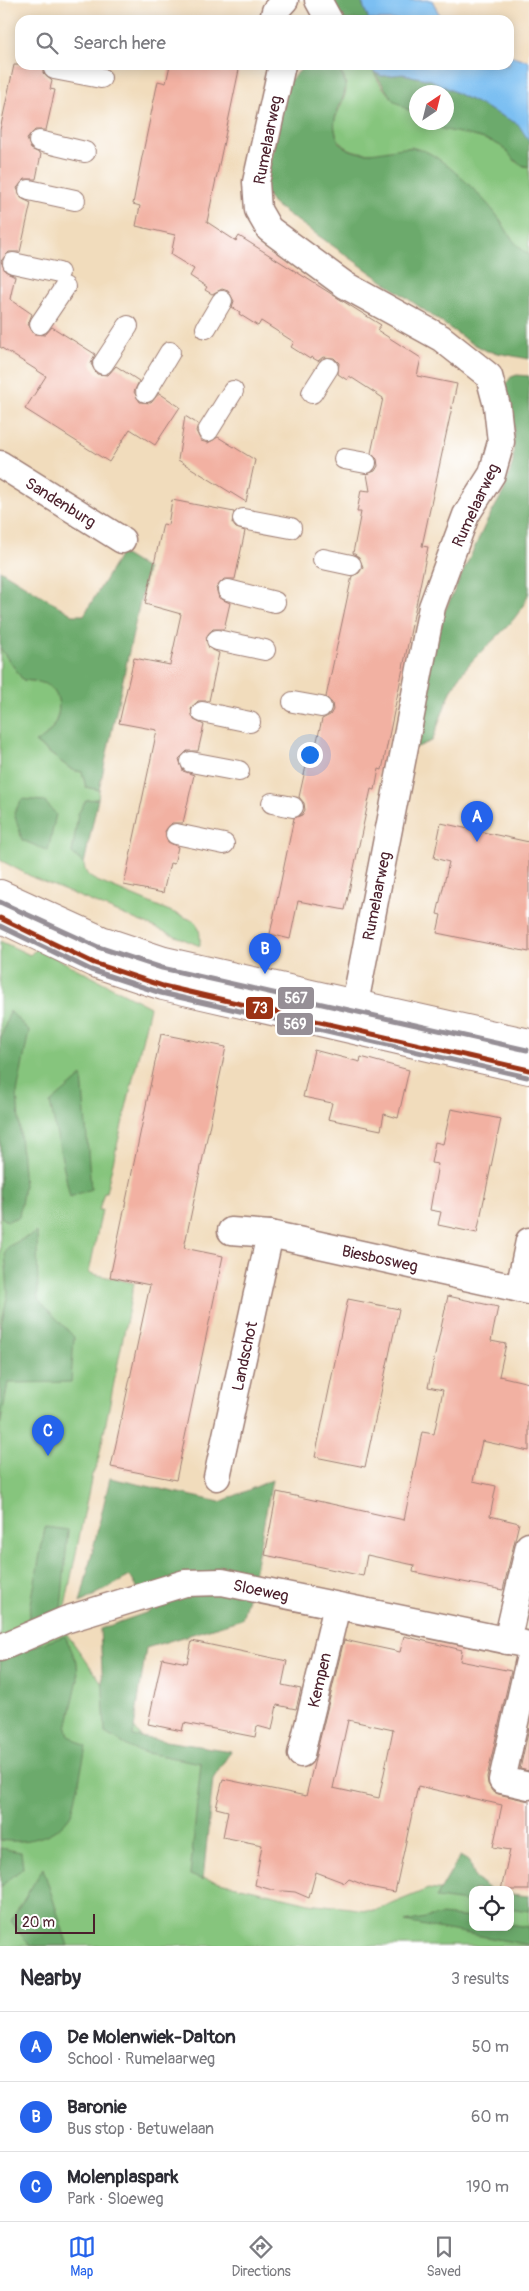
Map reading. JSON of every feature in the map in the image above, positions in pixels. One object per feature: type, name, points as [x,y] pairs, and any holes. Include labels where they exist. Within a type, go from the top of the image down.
[{"type":"street","points":[[274,15],[275,11],[285,0]]},
{"type":"street","points":[[318,0],[326,15]]},
{"type":"street","points":[[59,70],[101,78]]},
{"type":"street","name":"Rumelaarweg","points":[[281,70],[256,182],[258,210],[269,230],[345,285],[441,338],[489,376],[496,406],[501,442],[492,474],[466,515],[432,607],[352,1017]]},
{"type":"street","points":[[39,141],[85,152]]},
{"type":"street","points":[[28,190],[75,200]]},
{"type":"street","points":[[13,263],[62,280],[40,324]]},
{"type":"street","points":[[206,328],[222,301]]},
{"type":"street","points":[[103,364],[128,326]]},
{"type":"street","points":[[146,392],[170,352]]},
{"type":"street","points":[[312,393],[328,368]]},
{"type":"street","points":[[208,430],[233,391]]},
{"type":"street","points":[[344,459],[366,463]]},
{"type":"street","name":"Sandenburg","points":[[0,464],[122,540]]},
{"type":"street","points":[[243,519],[290,528]]},
{"type":"street","points":[[323,560],[351,565]]},
{"type":"street","points":[[228,590],[275,602]]},
{"type":"street","points":[[217,640],[265,650]]},
{"type":"street","points":[[293,702],[321,707]]},
{"type":"street","points":[[202,712],[250,722]]},
{"type":"street","points":[[191,762],[239,771]]},
{"type":"street","points":[[272,803],[293,806]]},
{"type":"street","points":[[176,834],[224,844]]},
{"type":"street","points":[[0,894],[101,940],[164,961],[529,1070]]},
{"type":"street","points":[[0,918],[94,963],[154,983],[352,1017],[529,1042]]},
{"type":"street","name":"Biesbosweg","points":[[231,1231],[270,1234],[524,1290]]},
{"type":"street","name":"Landschot","points":[[217,1477],[270,1234]]},
{"type":"street","points":[[524,1290],[529,1241]]},
{"type":"street","points":[[518,1643],[529,1546]]},
{"type":"street","name":"Sloeweg","points":[[0,1648],[65,1620],[185,1584],[222,1582],[518,1643]]},
{"type":"street","name":"Kempen","points":[[302,1754],[337,1606]]},
{"type":"street","points":[[529,1660],[502,1780],[529,1786]]},
{"type":"green space","points":[[335,0],[361,0],[367,15],[335,15]]},
{"type":"green space","points":[[301,70],[337,70],[345,83],[345,91],[336,115],[335,124],[338,140],[341,144],[361,153],[404,148],[415,148],[425,151],[444,163],[477,192],[494,212],[515,243],[529,255],[529,359],[487,351],[468,341],[272,203],[264,190],[288,82]]},
{"type":"green space","points":[[338,70],[374,70],[378,81],[389,95],[409,110],[409,130],[454,130],[473,135],[503,146],[515,161],[529,167],[529,255],[513,243],[500,219],[412,147],[370,153],[349,149],[341,143],[336,134],[334,123],[345,95],[345,80]]},
{"type":"green space","points":[[374,72],[382,76],[403,74],[431,80],[441,85],[409,85],[409,110],[393,100]]},
{"type":"green space","points":[[454,92],[519,124],[529,141],[529,167],[518,163],[505,149],[495,143],[446,130],[454,130]]},
{"type":"green space","points":[[517,375],[529,376],[529,592],[518,614],[510,624],[474,659],[454,685],[432,741],[410,750],[434,634],[486,523],[504,491],[513,462],[514,428],[506,384],[511,377]]},
{"type":"green space","points":[[121,553],[147,569],[99,790],[86,787],[82,772],[72,770],[35,742],[49,733],[54,725],[58,716],[58,699],[54,691],[47,685],[23,680],[0,648],[0,570],[73,615],[84,615]]},
{"type":"green space","points":[[0,648],[23,680],[47,685],[54,691],[58,699],[58,716],[54,724],[49,732],[36,743],[72,770],[82,772],[86,787],[99,790],[98,799],[86,800],[72,853],[84,864],[86,873],[94,880],[194,921],[199,929],[200,946],[34,878],[0,860]]},
{"type":"green space","points":[[22,799],[44,801],[56,814],[48,851],[22,840],[14,813]]},
{"type":"green space","points":[[98,799],[84,864],[72,853],[78,814],[86,800]]},
{"type":"green space","points":[[0,941],[30,955],[37,948],[150,1007],[106,1192],[104,1192],[99,1210],[102,1210],[89,1273],[134,1283],[98,1462],[92,1475],[61,1626],[144,1741],[209,1762],[190,1875],[309,1903],[374,1911],[428,1889],[469,1894],[469,1931],[514,1931],[514,1900],[529,1902],[529,1946],[0,1946]]},
{"type":"green space","points":[[10,1011],[29,1031],[17,1093],[24,1186],[19,1217],[7,1221],[1,1217],[0,1205],[0,1040]]},
{"type":"green space","points":[[82,1076],[91,1189],[70,1197],[50,1103]]},
{"type":"green space","points":[[37,1232],[38,1299],[74,1337],[71,1382],[8,1383],[0,1427],[0,1330],[8,1293],[5,1252],[9,1246]]},
{"type":"green space","points":[[110,1478],[220,1502],[272,1480],[253,1580],[242,1619],[146,1648],[133,1736],[231,1751],[213,1779],[203,1880],[190,1875],[201,1763],[136,1751],[105,1733],[100,1629],[151,1611],[130,1576],[80,1603]]},
{"type":"green space","points":[[45,1527],[68,1530],[61,1609],[28,1620]]},
{"type":"green space","points":[[65,1636],[77,1662],[78,1679],[67,1728],[69,1735],[86,1747],[72,1812],[64,1824],[39,1838],[19,1841],[0,1840],[0,1658]]},
{"type":"green space","points":[[0,1848],[21,1852],[23,1868],[0,1887]]},
{"type":"green space","points":[[460,1856],[470,1862],[475,1878],[486,1886],[469,1886],[469,1902],[436,1898]]},
{"type":"green space","points":[[43,1868],[68,1946],[30,1946],[11,1921]]},
{"type":"green space","points":[[514,1894],[529,1896],[529,1911],[514,1909]]},
{"type":"green space","points":[[440,1915],[469,1918],[469,1931],[514,1931],[514,1925],[529,1927],[529,1945],[405,1922]]},
{"type":"water","points":[[361,0],[432,0],[440,15],[367,15]]},
{"type":"water","points":[[514,56],[529,61],[529,141],[518,124],[454,92],[454,85],[441,85],[431,80],[403,74],[382,76],[373,70],[514,70]]},
{"type":"building","points":[[14,65],[15,70],[43,70],[43,73],[52,81],[50,89],[55,90],[46,130],[35,130],[27,139],[31,149],[41,154],[36,179],[25,179],[17,188],[21,198],[31,203],[20,252],[9,252],[1,261],[5,271],[15,276],[10,299],[32,314],[28,324],[34,334],[45,335],[52,327],[95,354],[91,364],[97,374],[108,375],[116,366],[139,381],[134,392],[140,402],[151,403],[159,393],[180,407],[155,445],[130,429],[109,462],[25,409],[46,376],[0,347],[0,130]]},
{"type":"building","points":[[169,70],[239,70],[207,222],[236,241],[239,236],[381,325],[377,330],[421,358],[417,376],[457,384],[422,546],[428,547],[382,770],[379,769],[375,790],[371,789],[345,910],[298,901],[290,939],[270,934],[294,818],[302,815],[305,810],[304,803],[299,797],[309,753],[314,754],[322,719],[330,715],[333,710],[332,703],[326,697],[352,576],[359,573],[363,567],[359,557],[353,553],[361,512],[357,512],[361,490],[370,491],[367,474],[375,471],[378,466],[377,459],[371,453],[383,398],[349,376],[347,380],[338,374],[339,363],[334,358],[323,357],[318,361],[311,357],[310,359],[291,347],[294,342],[261,321],[258,326],[239,314],[240,312],[232,307],[234,301],[228,291],[222,289],[212,294],[205,290],[207,287],[190,276],[194,269],[171,255],[175,235],[136,226],[140,206],[133,204],[141,162],[158,81],[166,83]]},
{"type":"building","points":[[185,416],[198,424],[196,431],[201,441],[208,443],[218,437],[255,460],[246,502],[178,460]]},
{"type":"building","points":[[172,500],[234,512],[232,523],[236,528],[245,531],[235,579],[224,579],[216,588],[219,598],[230,603],[224,629],[213,629],[206,637],[209,648],[219,653],[209,701],[198,701],[191,709],[194,720],[204,725],[198,751],[187,751],[179,759],[183,771],[194,775],[183,823],[172,823],[165,831],[168,842],[178,847],[174,864],[170,863],[163,893],[124,885],[157,730],[119,723],[134,658],[170,665],[181,614],[145,604],[163,524],[168,525]]},
{"type":"building","points":[[441,823],[529,842],[529,952],[437,933],[441,915],[437,914],[449,862],[434,858]]},
{"type":"building","points":[[161,1034],[226,1047],[184,1248],[223,1256],[176,1480],[111,1467],[150,1285],[110,1277]]},
{"type":"building","points":[[314,1050],[360,1062],[361,1057],[409,1070],[398,1118],[384,1114],[381,1130],[328,1119],[332,1103],[303,1097]]},
{"type":"building","points":[[451,1109],[501,1119],[477,1233],[438,1225],[441,1212],[430,1210],[438,1164],[431,1163],[435,1142],[443,1144]]},
{"type":"building","points":[[448,1296],[498,1307],[491,1341],[506,1344],[499,1376],[529,1383],[529,1451],[482,1441],[473,1481],[496,1486],[490,1516],[519,1523],[503,1590],[413,1572],[414,1565],[367,1555],[363,1576],[265,1555],[277,1492],[404,1520],[422,1432],[434,1434],[443,1390],[428,1387]]},
{"type":"building","points":[[348,1299],[399,1309],[365,1467],[315,1457]]},
{"type":"building","points":[[404,1636],[462,1650],[460,1661],[511,1671],[487,1777],[492,1791],[529,1801],[529,1890],[514,1890],[514,1886],[502,1886],[510,1850],[493,1847],[502,1805],[418,1786],[395,1892],[369,1887],[349,1879],[345,1883],[316,1872],[309,1898],[295,1892],[272,1890],[255,1885],[262,1845],[223,1837],[228,1811],[216,1808],[223,1779],[306,1796],[344,1640],[400,1652]],"holes":[[[348,1720],[393,1730],[379,1798],[333,1788]]]},
{"type":"building","points":[[192,1641],[287,1661],[282,1685],[301,1689],[296,1709],[277,1705],[272,1730],[257,1726],[255,1737],[184,1723],[182,1731],[148,1724],[162,1658],[187,1663]]},
{"type":"building","points":[[529,1728],[529,1771],[520,1769]]},
{"type":"transit line","name":"567","points":[[0,902],[98,947],[162,968],[527,1050]]},
{"type":"transit line","name":"73","points":[[0,918],[94,963],[163,986],[529,1070]]},
{"type":"transit line","name":"569","points":[[0,926],[91,970],[161,993],[527,1077]]},
{"type":"place","name":"De Molenwiek-Dalton","points":[[477,842]]},
{"type":"place","name":"Baronie","points":[[265,974]]},
{"type":"place","name":"Molenplaspark","points":[[48,1456]]}]
